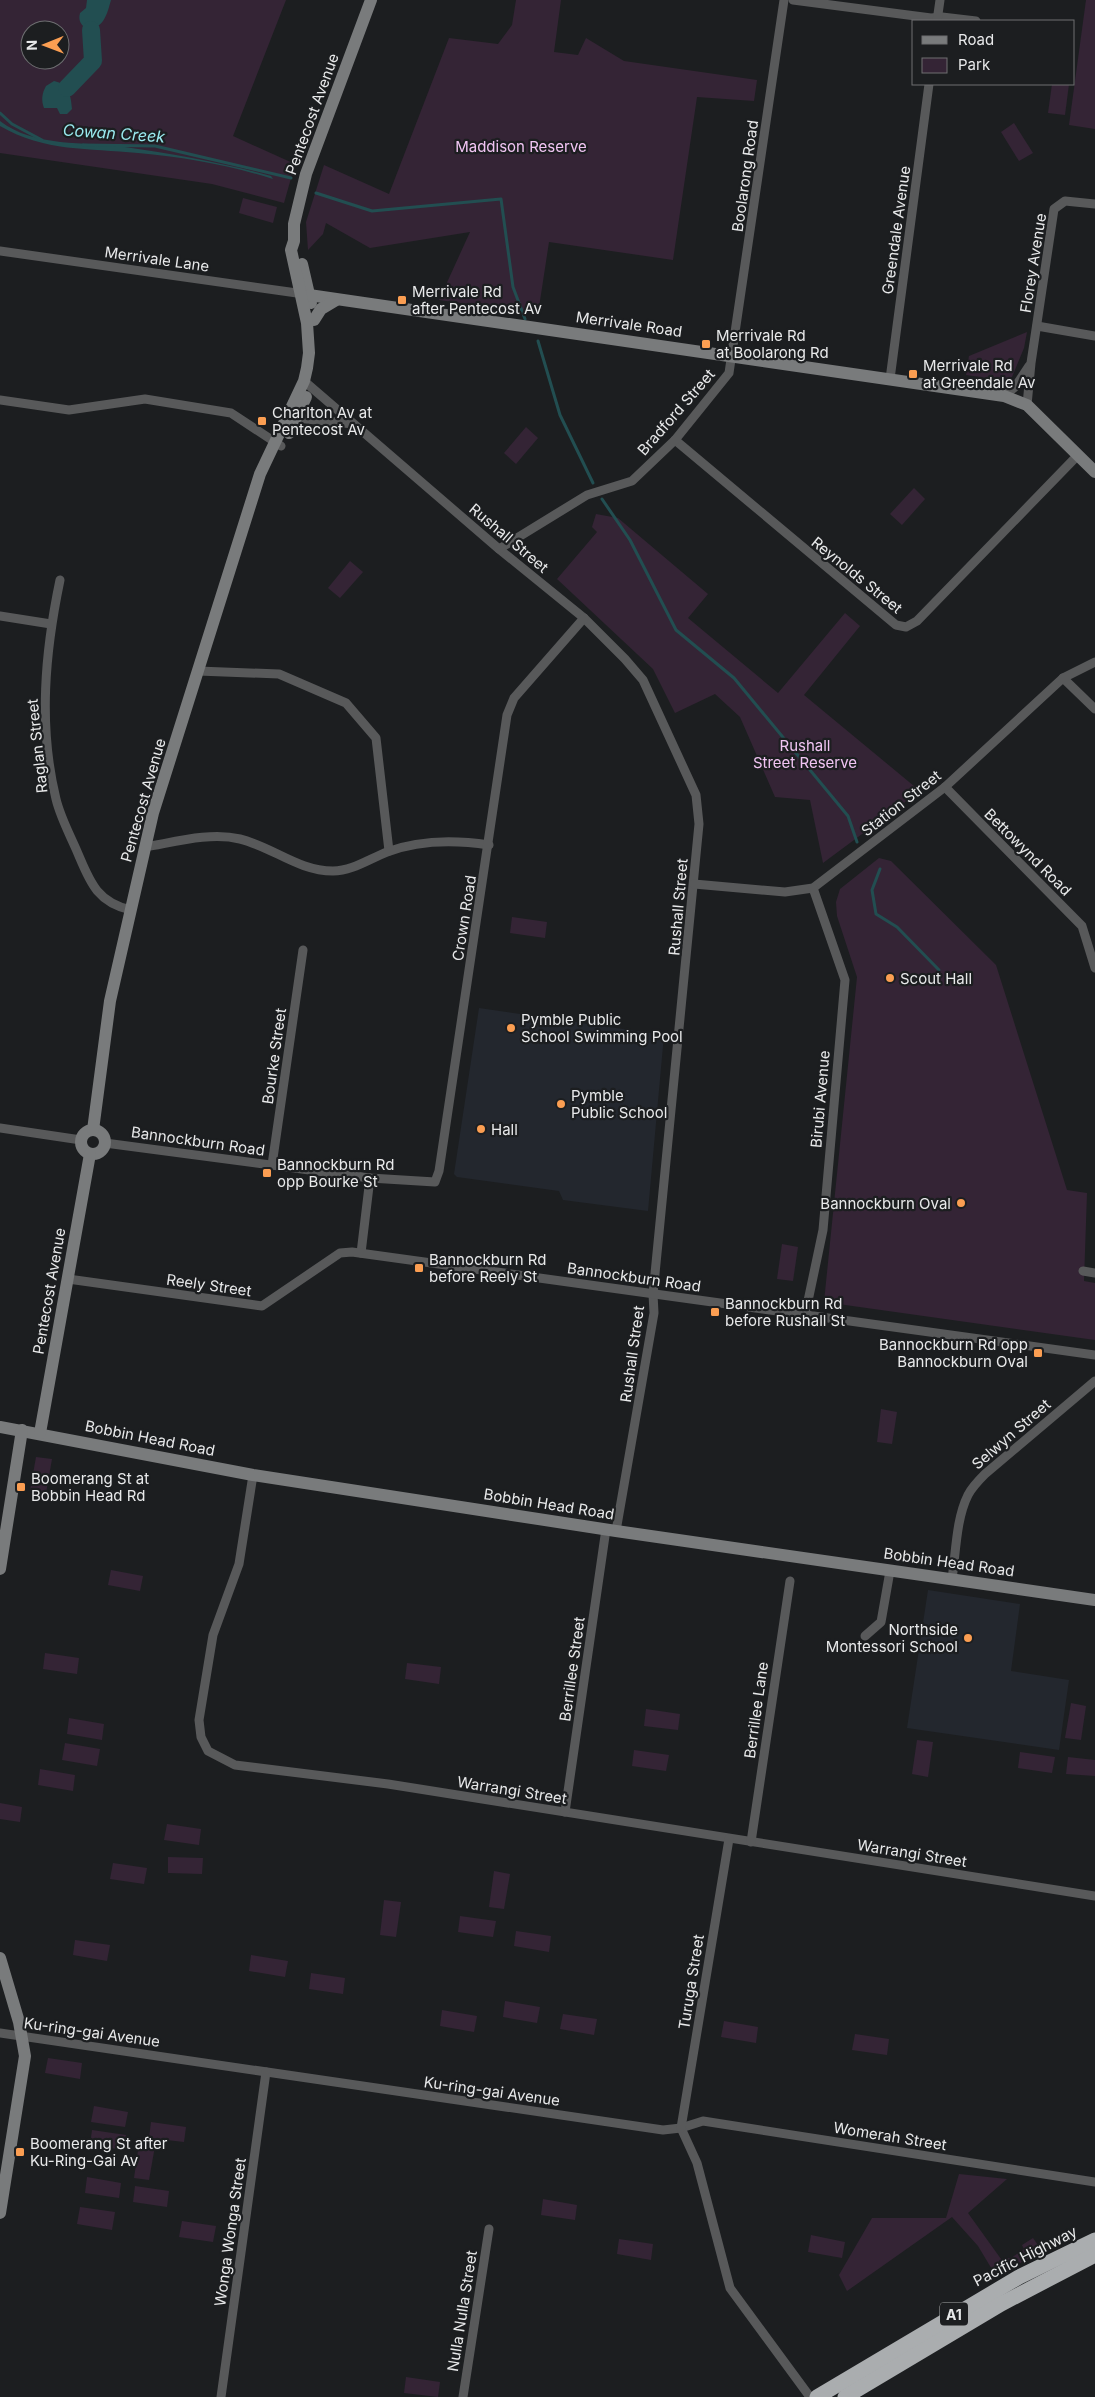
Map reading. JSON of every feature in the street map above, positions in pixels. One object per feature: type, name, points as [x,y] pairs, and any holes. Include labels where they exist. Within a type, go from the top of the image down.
[{"type":"highway","name":"Pacific Highway","points":[[817,2397],[1019,2276],[1095,2240]]},
{"type":"highway","name":"Pacific Highway","points":[[845,2397],[1001,2304],[1095,2255]]},
{"type":"street","name":"Pentecost Avenue","points":[[93,1130],[110,1001],[153,813],[257,486],[307,384],[308,337],[304,294],[294,241],[294,224],[306,174],[371,0]]},
{"type":"street","name":"Boolarong Road","points":[[733,356],[784,0]]},
{"type":"street","points":[[793,0],[956,20]]},
{"type":"street","points":[[937,19],[940,0]]},
{"type":"street","name":"Greendale Avenue","points":[[890,379],[929,85]]},
{"type":"street","name":"Florey Avenue","points":[[1026,405],[1030,363],[1054,209],[1066,201],[1095,204]]},
{"type":"street","name":"Merrivale Lane","points":[[0,251],[304,294]]},
{"type":"street","name":"Pentecost Avenue","points":[[278,445],[297,418],[316,352],[314,320],[304,294]]},
{"type":"street","name":"Merrivale Road","points":[[304,294],[1004,396],[1026,405],[1095,472]]},
{"type":"street","points":[[314,320],[321,309],[336,300]]},
{"type":"street","points":[[1037,326],[1095,336]]},
{"type":"street","name":"Bradford Street","points":[[499,549],[587,495],[632,481],[675,440],[730,373],[733,356]]},
{"type":"street","name":"Florey Avenue","points":[[1004,396],[1015,388],[1030,363]]},
{"type":"street","name":"Rushall Street","points":[[307,384],[499,549],[584,618],[643,680],[696,795],[699,824],[653,1294],[654,1313],[611,1530]]},
{"type":"street","points":[[0,400],[69,410],[144,399],[210,409],[238,416],[278,445]]},
{"type":"street","points":[[297,418],[353,424]]},
{"type":"street","name":"Reynolds Street","points":[[675,440],[853,591],[896,625],[906,627],[917,621],[1078,455]]},
{"type":"street","name":"Raglan Street","points":[[60,580],[51,624],[45,670],[45,716],[49,759],[56,801],[85,871],[96,891],[115,907],[130,910]]},
{"type":"street","points":[[0,616],[51,624]]},
{"type":"street","name":"Crown Road","points":[[370,1178],[435,1182],[439,1172],[507,715],[514,698],[584,618]]},
{"type":"street","name":"Station Street","points":[[694,884],[785,892],[813,888],[945,787],[1063,678],[1095,662]]},
{"type":"street","points":[[198,670],[280,674],[346,703],[376,738],[389,851]]},
{"type":"street","points":[[1063,678],[1095,708]]},
{"type":"street","name":"Bettowynd Road","points":[[945,787],[1082,926],[1095,968]]},
{"type":"street","points":[[145,847],[194,839],[238,839],[257,844],[302,866],[336,871],[348,869],[389,851],[438,841],[489,845]]},
{"type":"street","name":"Birubi Avenue","points":[[805,1315],[823,1230],[845,980],[813,888]]},
{"type":"street","name":"Bourke Street","points":[[272,1165],[303,950]]},
{"type":"street","points":[[0,1128],[80,1140]]},
{"type":"street","points":[[93,1130],[101,1133],[105,1142],[101,1151],[90,1154],[82,1149],[80,1140],[85,1132],[93,1130]]},
{"type":"street","name":"Bannockburn Road","points":[[105,1142],[370,1178]]},
{"type":"street","name":"Pentecost Avenue","points":[[40,1433],[90,1154]]},
{"type":"street","points":[[361,1253],[370,1178]]},
{"type":"street","name":"Reely Street","points":[[68,1279],[262,1306],[340,1253],[361,1253]]},
{"type":"street","name":"Bannockburn Road","points":[[361,1253],[1095,1354]]},
{"type":"street","points":[[1083,1271],[1095,1273]]},
{"type":"street","name":"Selwyn Street","points":[[952,1579],[963,1510],[968,1495],[975,1485],[985,1474],[1095,1381]]},
{"type":"street","name":"Bobbin Head Road","points":[[0,1427],[40,1433],[253,1475],[611,1530],[1095,1600]]},
{"type":"street","points":[[0,1569],[22,1430]]},
{"type":"street","name":"Warrangi Street","points":[[253,1475],[239,1564],[211,1644],[199,1720],[201,1737],[208,1751],[235,1765],[388,1784],[1095,1896]]},
{"type":"street","name":"Berrillee Street","points":[[565,1812],[611,1530]]},
{"type":"street","points":[[865,1636],[881,1622],[890,1571]]},
{"type":"street","name":"Berrillee Lane","points":[[751,1842],[790,1580]]},
{"type":"street","name":"Turuga Street","points":[[681,2128],[729,1839]]},
{"type":"street","points":[[0,1958],[22,2036],[25,2056],[0,2213]]},
{"type":"street","name":"Ku-ring-gai Avenue","points":[[0,2033],[663,2130],[681,2128]]},
{"type":"street","name":"Wonga Wonga Street","points":[[221,2397],[266,2072]]},
{"type":"street","name":"Womerah Street","points":[[681,2128],[703,2121],[1095,2182]]},
{"type":"street","points":[[681,2128],[697,2163],[730,2288],[810,2397]]},
{"type":"street","name":"Nulla Nulla Street","points":[[463,2397],[489,2229]]},
{"type":"shaded area","name":"Pymble Public School","points":[[479,1008],[664,1035],[648,1211],[563,1200],[559,1191],[457,1177],[454,1174]]},
{"type":"shaded area","name":"Northside Montessori School","points":[[928,1590],[1020,1604],[1011,1671],[1069,1680],[1059,1750],[907,1728]]},
{"type":"green space","points":[[0,0],[286,0],[233,136],[295,164],[284,203],[212,184],[0,153]]},
{"type":"green space","name":"Maddison Reserve","points":[[516,0],[561,0],[554,52],[578,55],[586,38],[624,61],[757,80],[754,101],[697,97],[673,260],[549,242],[538,314],[439,300],[470,232],[370,248],[326,223],[323,234],[308,250],[306,222],[324,165],[389,194],[449,38],[498,44],[512,25]]},
{"type":"green space","points":[[1086,0],[1095,0],[1095,129],[1069,125]]},
{"type":"green space","points":[[1052,85],[1069,85],[1065,115],[1048,113]]},
{"type":"green space","points":[[1014,123],[1033,153],[1019,161],[1001,132]]},
{"type":"green space","points":[[243,198],[277,207],[273,223],[239,213]]},
{"type":"green space","points":[[1027,332],[1024,348],[1012,377],[1001,380],[966,375],[969,356]]},
{"type":"green space","points":[[526,427],[538,438],[516,464],[504,453]]},
{"type":"green space","points":[[914,488],[925,499],[902,525],[890,514]]},
{"type":"green space","name":"Rushall Street Reserve","points":[[596,514],[618,518],[708,594],[688,618],[778,693],[845,613],[860,626],[804,695],[920,791],[823,863],[810,800],[775,797],[740,717],[715,694],[675,713],[653,669],[557,579],[597,532],[592,527]]},
{"type":"green space","points":[[350,561],[363,572],[340,598],[328,588]]},
{"type":"green space","name":"Bannockburn Oval","points":[[879,858],[891,861],[996,965],[1067,1190],[1087,1193],[1084,1281],[1095,1283],[1095,1340],[824,1302],[857,977],[837,916],[836,902],[840,889]]},
{"type":"green space","points":[[512,917],[547,922],[545,938],[510,933]]},
{"type":"green space","points":[[782,1244],[798,1247],[793,1281],[777,1279]]},
{"type":"green space","points":[[881,1409],[897,1412],[892,1444],[877,1442]]},
{"type":"green space","points":[[36,1457],[52,1459],[46,1493],[30,1491]]},
{"type":"green space","points":[[111,1570],[143,1576],[140,1591],[108,1585]]},
{"type":"green space","points":[[45,1653],[79,1658],[77,1674],[43,1669]]},
{"type":"green space","points":[[407,1663],[441,1667],[439,1684],[405,1679]]},
{"type":"green space","points":[[1071,1703],[1086,1706],[1081,1740],[1065,1738]]},
{"type":"green space","points":[[646,1709],[680,1714],[678,1730],[644,1726]]},
{"type":"green space","points":[[69,1718],[104,1724],[102,1740],[67,1734]]},
{"type":"green space","points":[[917,1740],[933,1742],[928,1777],[912,1774]]},
{"type":"green space","points":[[65,1743],[100,1749],[97,1766],[62,1760]]},
{"type":"green space","points":[[634,1750],[669,1755],[666,1771],[632,1766]]},
{"type":"green space","points":[[1020,1752],[1055,1757],[1052,1773],[1018,1768]]},
{"type":"green space","points":[[1068,1757],[1095,1760],[1095,1776],[1066,1774]]},
{"type":"green space","points":[[40,1769],[75,1775],[73,1791],[38,1785]]},
{"type":"green space","points":[[0,1803],[22,1807],[20,1822],[0,1819]]},
{"type":"green space","points":[[167,1824],[201,1829],[199,1845],[164,1840]]},
{"type":"green space","points":[[168,1857],[203,1858],[202,1874],[168,1873]]},
{"type":"green space","points":[[113,1863],[147,1868],[144,1884],[110,1879]]},
{"type":"green space","points":[[494,1871],[510,1874],[504,1909],[489,1907]]},
{"type":"green space","points":[[384,1900],[401,1902],[396,1937],[380,1935]]},
{"type":"green space","points":[[460,1916],[496,1921],[493,1937],[458,1932]]},
{"type":"green space","points":[[516,1931],[551,1936],[549,1952],[514,1946]]},
{"type":"green space","points":[[75,1940],[110,1945],[107,1961],[73,1955]]},
{"type":"green space","points":[[251,1955],[288,1961],[285,1977],[249,1971]]},
{"type":"green space","points":[[311,1973],[345,1978],[343,1994],[309,1989]]},
{"type":"green space","points":[[505,2001],[540,2007],[537,2023],[503,2017]]},
{"type":"green space","points":[[442,2010],[477,2016],[474,2032],[440,2026]]},
{"type":"green space","points":[[563,2014],[597,2019],[594,2035],[560,2029]]},
{"type":"green space","points":[[724,2021],[758,2027],[756,2043],[721,2037]]},
{"type":"green space","points":[[855,2034],[889,2039],[887,2055],[852,2050]]},
{"type":"green space","points":[[48,2058],[82,2063],[80,2079],[45,2073]]},
{"type":"green space","points":[[94,2106],[128,2112],[125,2127],[91,2122]]},
{"type":"green space","points":[[151,2122],[186,2127],[184,2142],[149,2138]]},
{"type":"green space","points":[[92,2130],[126,2135],[124,2150],[90,2145]]},
{"type":"green space","points":[[139,2144],[155,2146],[149,2180],[134,2178]]},
{"type":"green space","points":[[959,2174],[1007,2179],[968,2213],[1001,2259],[1011,2258],[1024,2249],[1022,2245],[1033,2238],[1042,2251],[996,2276],[978,2246],[952,2217],[847,2291],[839,2275],[872,2218],[946,2218]]},
{"type":"green space","points":[[87,2177],[121,2183],[119,2198],[85,2193]]},
{"type":"green space","points":[[135,2186],[169,2191],[167,2207],[133,2202]]},
{"type":"green space","points":[[543,2199],[577,2205],[575,2220],[541,2215]]},
{"type":"green space","points":[[80,2207],[115,2212],[112,2230],[77,2224]]},
{"type":"green space","points":[[182,2221],[216,2226],[213,2242],[179,2237]]},
{"type":"green space","points":[[811,2235],[845,2242],[842,2258],[808,2252]]},
{"type":"green space","points":[[619,2239],[653,2244],[651,2260],[617,2254]]},
{"type":"green space","points":[[406,2377],[440,2382],[438,2397],[404,2393]]},
{"type":"water","points":[[87,0],[111,0],[101,24],[87,29],[79,18],[80,13],[86,8]]},
{"type":"water","points":[[54,81],[63,85],[70,95],[72,109],[67,114],[60,114],[57,108],[44,108],[42,99],[44,91],[46,86]]},
{"type":"water","points":[[0,121],[14,130],[44,140],[109,145],[198,159],[271,176],[273,179],[189,159],[50,145],[0,126]]},
{"type":"waterway","points":[[67,88],[93,61],[91,30]]},
{"type":"waterway","name":"Cowan Creek","points":[[0,113],[12,124],[42,140]]},
{"type":"waterway","name":"Cowan Creek","points":[[83,145],[155,146],[291,178]]},
{"type":"waterway","points":[[316,193],[372,211],[501,199],[513,287],[525,319]]},
{"type":"waterway","points":[[538,341],[560,415],[593,483]]},
{"type":"waterway","points":[[602,499],[630,540],[676,630],[734,678],[848,816],[857,842]]},
{"type":"waterway","points":[[880,869],[872,890],[876,914],[897,927],[939,970]]},
{"type":"place","name":"Merrivale Rd after Pentecost Av","points":[[402,300]]},
{"type":"place","name":"Merrivale Rd at Boolarong Rd","points":[[706,344]]},
{"type":"place","name":"Merrivale Rd at Greendale Av","points":[[913,374]]},
{"type":"place","name":"Charlton Av at Pentecost Av","points":[[262,421]]},
{"type":"place","name":"Scout Hall","points":[[890,978]]},
{"type":"place","name":"Pymble Public School Swimming Pool","points":[[511,1028]]},
{"type":"place","name":"Pymble Public School","points":[[561,1104]]},
{"type":"place","name":"Hall","points":[[481,1129]]},
{"type":"place","name":"Bannockburn Rd opp Bourke St","points":[[267,1173]]},
{"type":"place","name":"Bannockburn Oval","points":[[961,1203]]},
{"type":"place","name":"Bannockburn Rd before Reely St","points":[[419,1268]]},
{"type":"place","name":"Bannockburn Rd before Rushall St","points":[[715,1312]]},
{"type":"place","name":"Bannockburn Rd opp Bannockburn Oval","points":[[1038,1353]]},
{"type":"place","name":"Boomerang St at Bobbin Head Rd","points":[[21,1487]]},
{"type":"place","name":"Northside Montessori School","points":[[968,1638]]},
{"type":"place","name":"Boomerang St after Ku-Ring-Gai Av","points":[[20,2152]]}]
